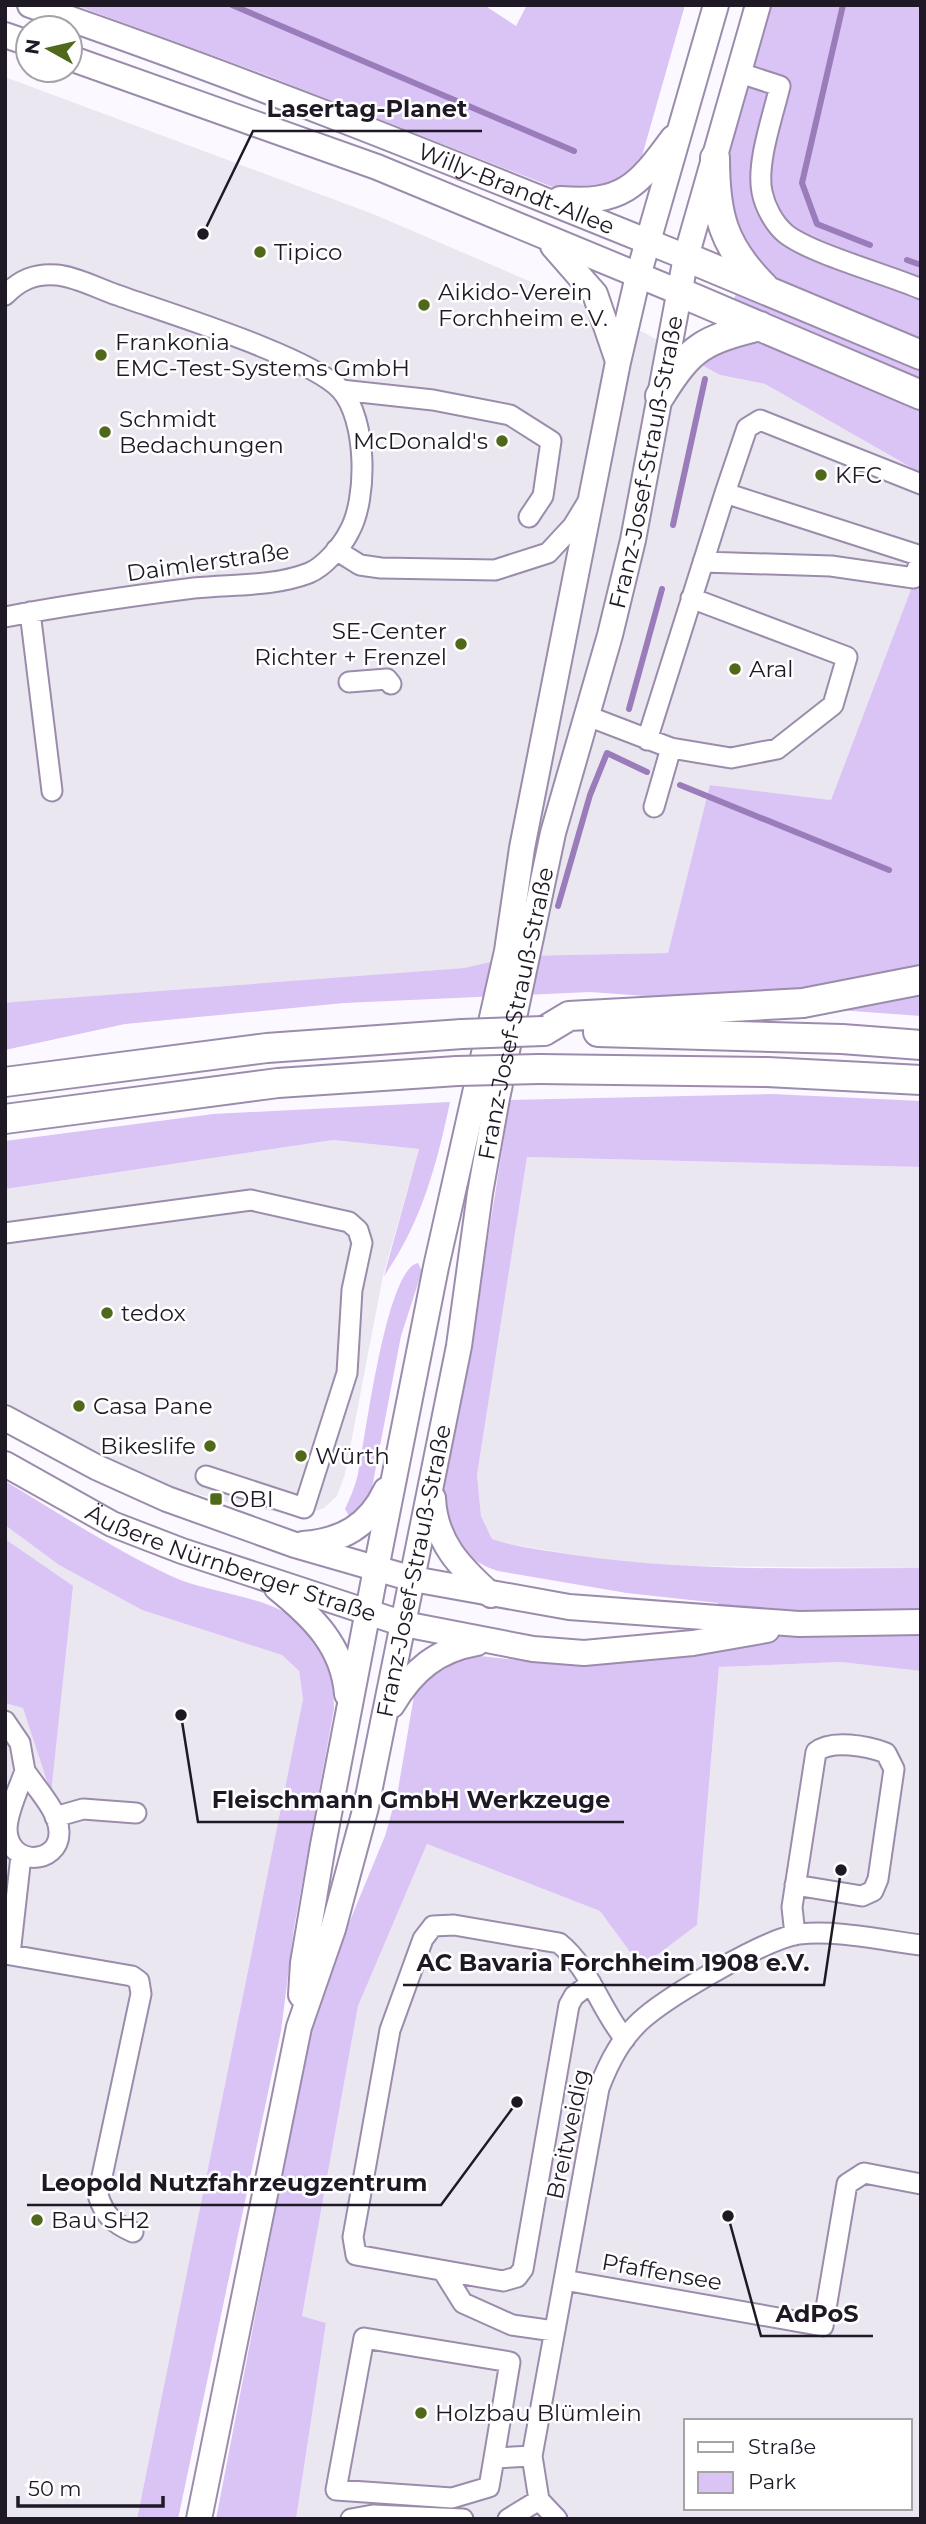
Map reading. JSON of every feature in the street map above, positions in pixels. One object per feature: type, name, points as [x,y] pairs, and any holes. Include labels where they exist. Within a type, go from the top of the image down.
[{"type":"highway","points":[[715,158],[715,189],[724,235],[749,272],[768,291]]},
{"type":"highway","points":[[686,257],[921,355]]},
{"type":"highway","points":[[679,292],[921,395]]},
{"type":"highway","points":[[660,396],[680,364],[697,348],[760,326]]},
{"type":"highway","points":[[544,1031],[569,1016],[803,1003],[921,980]]},
{"type":"highway","points":[[5,1082],[267,1048],[462,1034],[544,1031],[688,1033],[921,1045]]},
{"type":"highway","points":[[5,1119],[278,1083],[457,1071],[539,1069],[767,1072],[921,1080]]},
{"type":"main road","name":"Willy-Brandt-Allee","points":[[30,5],[166,52],[545,198],[686,257]]},
{"type":"main road","name":"Franz-Josef-Strauß-Straße","points":[[299,2027],[303,1962],[348,1712],[436,1267],[507,951],[522,848],[618,362],[638,276],[716,5]]},
{"type":"main road","name":"Franz-Josef-Strauß-Straße","points":[[200,2519],[299,2027],[351,1867],[385,1717],[459,1346],[480,1193],[497,1098],[553,833],[610,635],[633,540],[686,257],[758,5]]},
{"type":"main road","name":"Willy-Brandt-Allee","points":[[84,63],[377,167],[679,292]]},
{"type":"main road","points":[[545,198],[584,201],[616,196],[627,190],[657,160],[682,127]]},
{"type":"main road","points":[[543,236],[570,262],[595,294],[618,362]]},
{"type":"main road","points":[[559,662],[562,686],[568,703],[585,715]]},
{"type":"main road","name":"Äußere Nürnberger Straße","points":[[5,1418],[96,1466],[167,1499],[295,1545],[413,1579],[569,1607],[799,1624],[921,1622]]},
{"type":"main road","name":"Äußere Nürnberger Straße","points":[[5,1464],[112,1524],[273,1584],[337,1599],[404,1624],[488,1641],[584,1653],[694,1643],[799,1624]]},
{"type":"main road","points":[[295,1545],[326,1543],[362,1525],[379,1506],[396,1469]]},
{"type":"main road","points":[[433,1476],[436,1522],[446,1549],[492,1595]]},
{"type":"main road","points":[[273,1584],[304,1609],[331,1641],[342,1667],[348,1712]]},
{"type":"main road","points":[[385,1717],[418,1668],[454,1647],[488,1641]]},
{"type":"street","points":[[740,73],[780,86],[763,165],[762,191],[771,217],[785,233],[805,245],[921,289]]},
{"type":"street","points":[[5,295],[19,281],[36,276],[59,275],[263,349],[306,367],[341,390],[433,400],[510,415],[551,441],[543,496],[529,517]]},
{"type":"street","name":"Daimlerstraße","points":[[5,617],[194,588],[277,581],[311,573],[336,550],[351,531],[361,476],[358,430],[341,390]]},
{"type":"street","points":[[648,740],[747,428],[760,420],[921,484]]},
{"type":"street","points":[[703,562],[831,566],[914,578],[921,557],[725,493]]},
{"type":"street","points":[[336,550],[360,565],[381,568],[495,570],[548,553],[573,526],[590,498]]},
{"type":"street","points":[[585,715],[671,748],[731,758],[777,749],[833,705],[847,657],[691,598]]},
{"type":"street","points":[[30,612],[52,791]]},
{"type":"street","points":[[349,682],[387,679],[391,684]]},
{"type":"street","points":[[654,807],[671,748]]},
{"type":"street","points":[[5,1233],[251,1200],[349,1222],[358,1230],[362,1243],[352,1290],[347,1373],[304,1508],[206,1476]]},
{"type":"street","points":[[5,1721],[20,1743],[25,1771],[55,1817],[60,1833],[54,1849],[39,1858],[22,1856],[9,1844],[7,1826],[25,1771]]},
{"type":"street","points":[[795,1935],[792,1915],[796,1885],[816,1752],[823,1746],[834,1745],[886,1753],[894,1769],[878,1879],[873,1891],[862,1896],[796,1885]]},
{"type":"street","points":[[55,1817],[83,1809],[136,1813]]},
{"type":"street","points":[[22,1856],[7,1954],[132,1976],[139,1981],[141,1994],[98,2196],[101,2205],[116,2225],[133,2232]]},
{"type":"street","points":[[591,1983],[574,1996],[569,2005],[523,2269],[516,2277],[503,2281],[356,2255],[353,2237],[390,2030],[423,1939],[433,1926],[454,1925],[559,1943],[591,1983],[611,2022],[625,2039]]},
{"type":"street","name":"Breitweidig","points":[[539,2500],[532,2456],[599,2088],[610,2060],[645,2017],[769,1942],[795,1935],[827,1932],[921,1945]]},
{"type":"street","name":"Pfaffensee","points":[[564,2280],[823,2326],[847,2184],[864,2173],[921,2184]]},
{"type":"street","points":[[443,2270],[463,2303],[512,2325],[554,2331]]},
{"type":"street","points":[[364,2339],[510,2362],[494,2458],[489,2487],[452,2498],[336,2490],[364,2339]]},
{"type":"street","points":[[494,2458],[532,2456]]},
{"type":"street","points":[[508,2519],[539,2500],[556,2519]]},
{"type":"street","points":[[351,2519],[373,2515],[463,2519]]},
{"type":"shaded area","points":[[5,77],[14,80],[14,84],[24,84],[373,214],[550,290],[643,332],[720,375],[765,384],[921,473],[921,563],[831,800],[711,785],[668,953],[517,956],[464,968],[5,1003]]},
{"type":"shaded area","points":[[333,1140],[419,1149],[383,1276],[345,1474],[337,1496],[324,1508],[307,1514],[282,1513],[226,1502],[166,1485],[57,1433],[5,1402],[5,1189]]},
{"type":"shaded area","points":[[527,1157],[921,1167],[921,1568],[677,1566],[608,1560],[492,1539],[481,1516],[477,1475]]},
{"type":"shaded area","points":[[5,1525],[59,1565],[142,1610],[282,1655],[299,1671],[303,1699],[137,2519],[5,2519]]},
{"type":"shaded area","points":[[841,1662],[921,1671],[921,2519],[296,2519],[326,2323],[302,2316],[358,2006],[427,1844],[600,1911],[641,1967],[697,1925],[719,1667]]},
{"type":"green space","points":[[75,5],[484,5],[516,26],[527,5],[685,5],[642,156],[632,171],[619,183],[578,192],[555,188],[261,73]]},
{"type":"green space","points":[[770,5],[921,5],[921,473],[765,384],[720,375],[700,364],[754,260],[727,212],[726,158]]},
{"type":"green space","points":[[921,563],[921,1016],[590,992],[344,1003],[125,1024],[5,1050],[5,1003],[464,968],[517,956],[668,953],[710,785],[831,800]]},
{"type":"green space","points":[[772,1094],[921,1101],[921,1167],[527,1157],[477,1475],[481,1516],[492,1539],[512,1545],[575,1555],[704,1567],[921,1568],[921,1671],[841,1662],[719,1667],[697,1925],[641,1967],[600,1911],[427,1844],[358,2006],[302,2316],[326,2323],[296,2519],[216,2519],[309,2037],[337,1952],[385,1836],[398,1790],[414,1696],[423,1680],[441,1666],[471,1655],[535,1662],[601,1662],[719,1649],[718,1603],[627,1593],[498,1571],[474,1560],[452,1533],[445,1510],[443,1486],[463,1385],[510,1100]]},
{"type":"green space","points":[[450,1102],[426,1193],[408,1236],[384,1276],[419,1149],[333,1140],[5,1189],[5,1141],[213,1114]]},
{"type":"green space","points":[[418,1263],[422,1271],[401,1336],[371,1493],[352,1521],[345,1509],[358,1474],[387,1323],[396,1293],[407,1272]]},
{"type":"green space","points":[[5,1481],[149,1566],[186,1582],[272,1606],[288,1614],[301,1623],[316,1641],[326,1662],[332,1686],[334,1709],[294,1928],[281,2031],[178,2519],[137,2519],[303,1699],[299,1671],[282,1655],[142,1610],[59,1565],[5,1525]]},
{"type":"green space","points":[[5,1539],[73,1586],[51,1793],[23,1708],[5,1703]]},
{"type":"waterway","points":[[232,5],[574,151]]},
{"type":"waterway","points":[[843,5],[802,183],[817,224],[870,245]]},
{"type":"waterway","points":[[907,260],[921,265]]},
{"type":"waterway","points":[[673,525],[705,379]]},
{"type":"waterway","points":[[629,709],[662,589]]},
{"type":"waterway","points":[[558,906],[590,795],[607,753],[647,772]]},
{"type":"waterway","points":[[680,785],[889,870]]},
{"type":"place","name":"Lasertag-Planet","points":[[203,234]]},
{"type":"place","name":"Tipico","points":[[260,252]]},
{"type":"place","name":"Aikido-Verein Forchheim e.V.","points":[[424,305]]},
{"type":"place","name":"Frankonia EMC-Test-Systems GmbH","points":[[101,355]]},
{"type":"place","name":"Schmidt Bedachungen","points":[[105,432]]},
{"type":"place","name":"McDonald's","points":[[502,441]]},
{"type":"place","name":"KFC","points":[[821,475]]},
{"type":"place","name":"SE-Center Richter + Frenzel","points":[[461,644]]},
{"type":"place","name":"Aral","points":[[735,669]]},
{"type":"place","name":"tedox","points":[[107,1313]]},
{"type":"place","name":"Casa Pane","points":[[79,1406]]},
{"type":"place","name":"Bikeslife","points":[[210,1446]]},
{"type":"place","name":"Würth","points":[[301,1456]]},
{"type":"place","name":"OBI","points":[[216,1499]]},
{"type":"place","name":"Fleischmann GmbH Werkzeuge","points":[[181,1715]]},
{"type":"place","name":"AC Bavaria Forchheim 1908 e.V.","points":[[841,1870]]},
{"type":"place","name":"Leopold Nutzfahrzeugzentrum","points":[[517,2102]]},
{"type":"place","name":"AdPoS","points":[[728,2216]]},
{"type":"place","name":"Bau SH2","points":[[37,2220]]},
{"type":"place","name":"Holzbau Blümlein","points":[[421,2413]]}]
